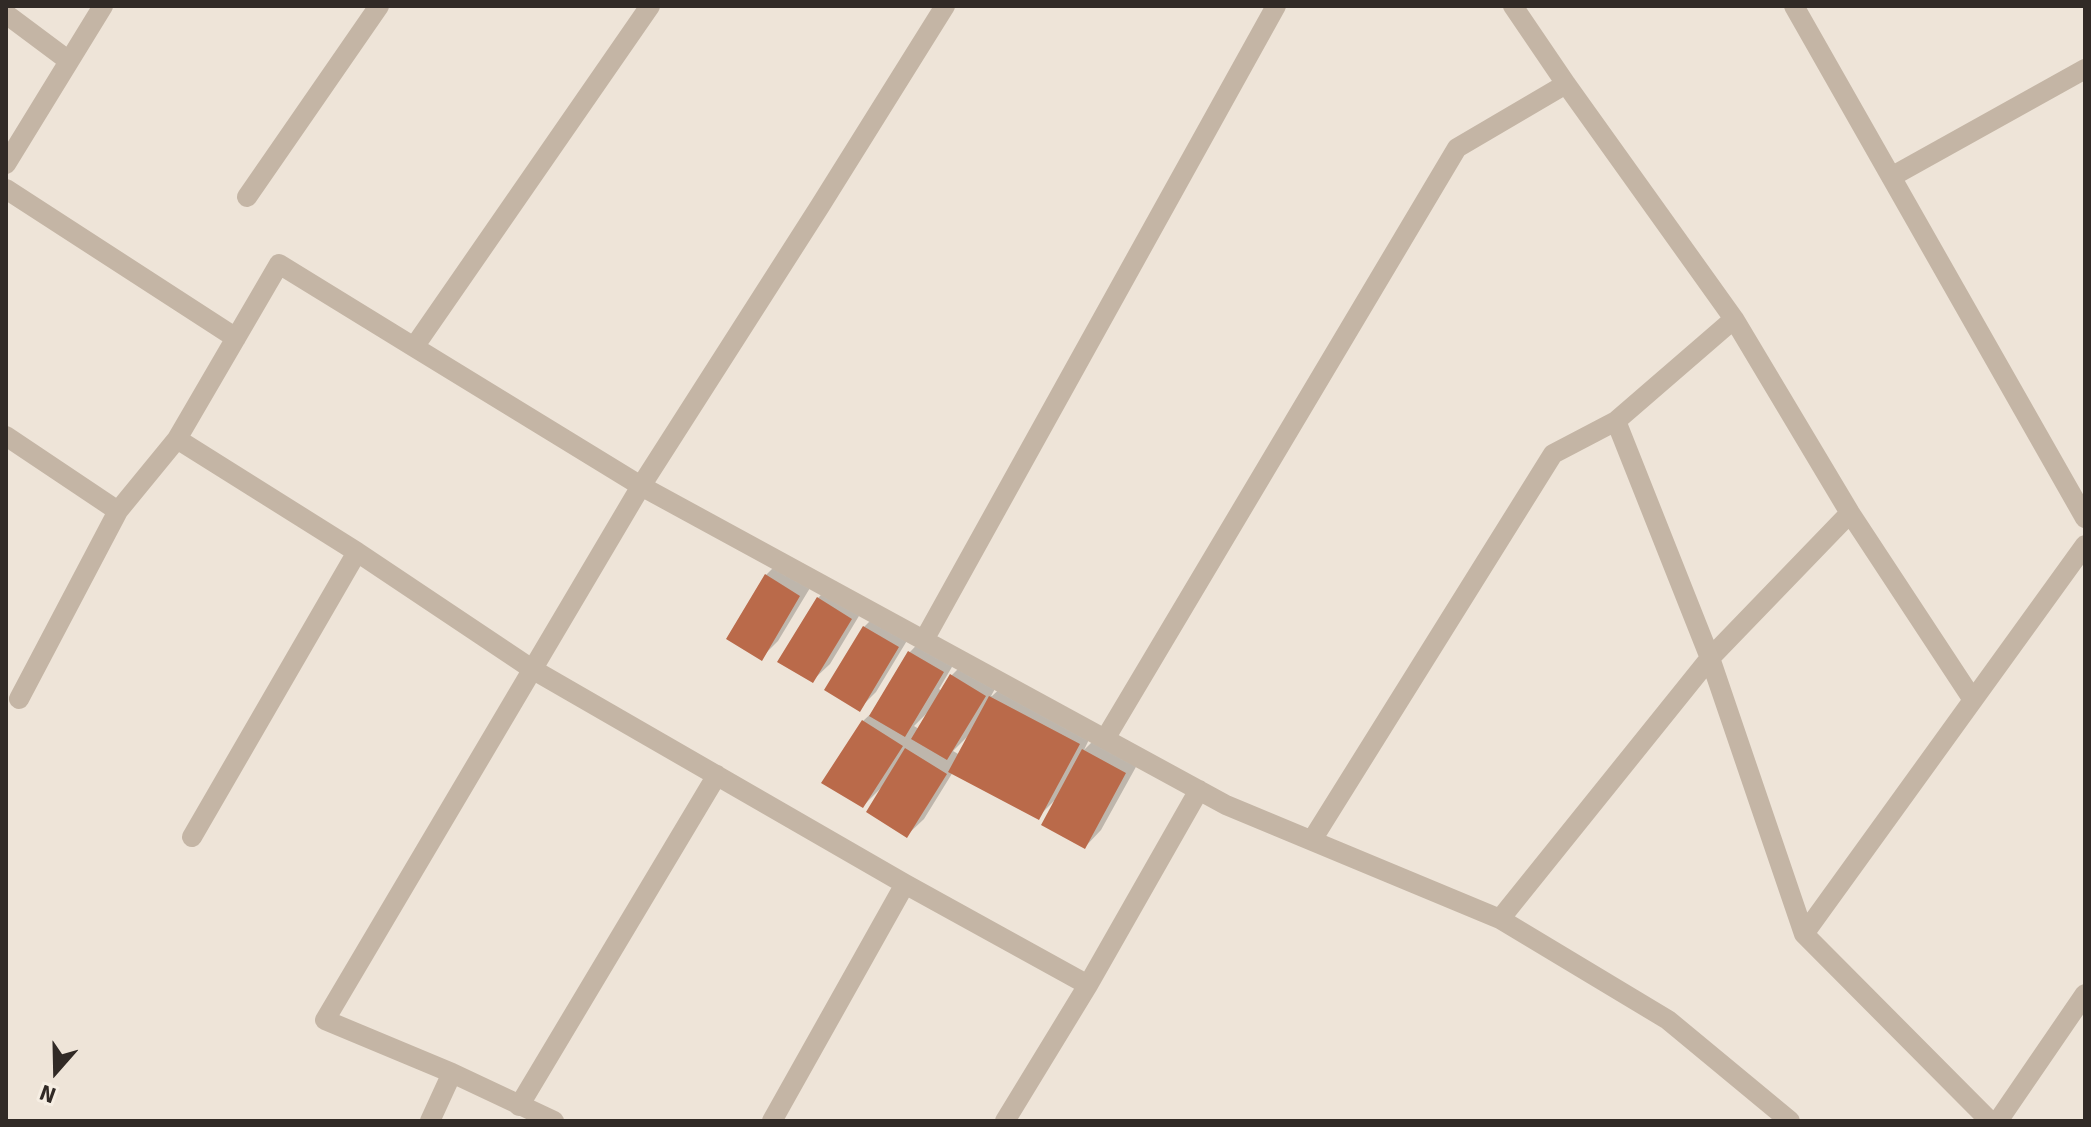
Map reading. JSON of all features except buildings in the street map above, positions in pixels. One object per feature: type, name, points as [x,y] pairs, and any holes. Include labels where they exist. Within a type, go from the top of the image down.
[{"type":"street","points":[[6,164],[103,6]]},
{"type":"street","points":[[247,197],[379,6]]},
{"type":"street","points":[[414,347],[650,6]]},
{"type":"street","points":[[554,1121],[452,1073],[325,1020],[641,486],[945,6]]},
{"type":"street","points":[[924,640],[1276,6]]},
{"type":"street","points":[[1513,6],[1734,319],[1850,513],[1973,700]]},
{"type":"street","points":[[1794,6],[2085,518]]},
{"type":"street","points":[[6,14],[69,61]]},
{"type":"street","points":[[1891,177],[2085,69]]},
{"type":"street","points":[[1105,739],[1457,148],[1566,84]]},
{"type":"street","points":[[6,189],[236,338]]},
{"type":"street","points":[[19,699],[118,511],[177,439],[279,264],[641,486],[1226,805],[1500,919],[1668,1020],[1790,1121]]},
{"type":"street","points":[[1312,840],[1553,454],[1616,421],[1734,319]]},
{"type":"street","points":[[1616,421],[1710,658],[1804,934],[1990,1121]]},
{"type":"street","points":[[6,436],[118,511]]},
{"type":"street","points":[[177,439],[357,552],[532,669],[905,884],[1088,985]]},
{"type":"street","points":[[1500,919],[1710,658],[1850,513]]},
{"type":"street","points":[[1804,934],[2085,545]]},
{"type":"street","points":[[192,837],[357,552]]},
{"type":"street","points":[[519,1106],[717,775]]},
{"type":"street","points":[[1005,1121],[1088,985],[1199,790]]},
{"type":"street","points":[[772,1121],[905,884]]},
{"type":"street","points":[[1998,1121],[2085,994]]},
{"type":"street","points":[[430,1121],[452,1073]]}]
